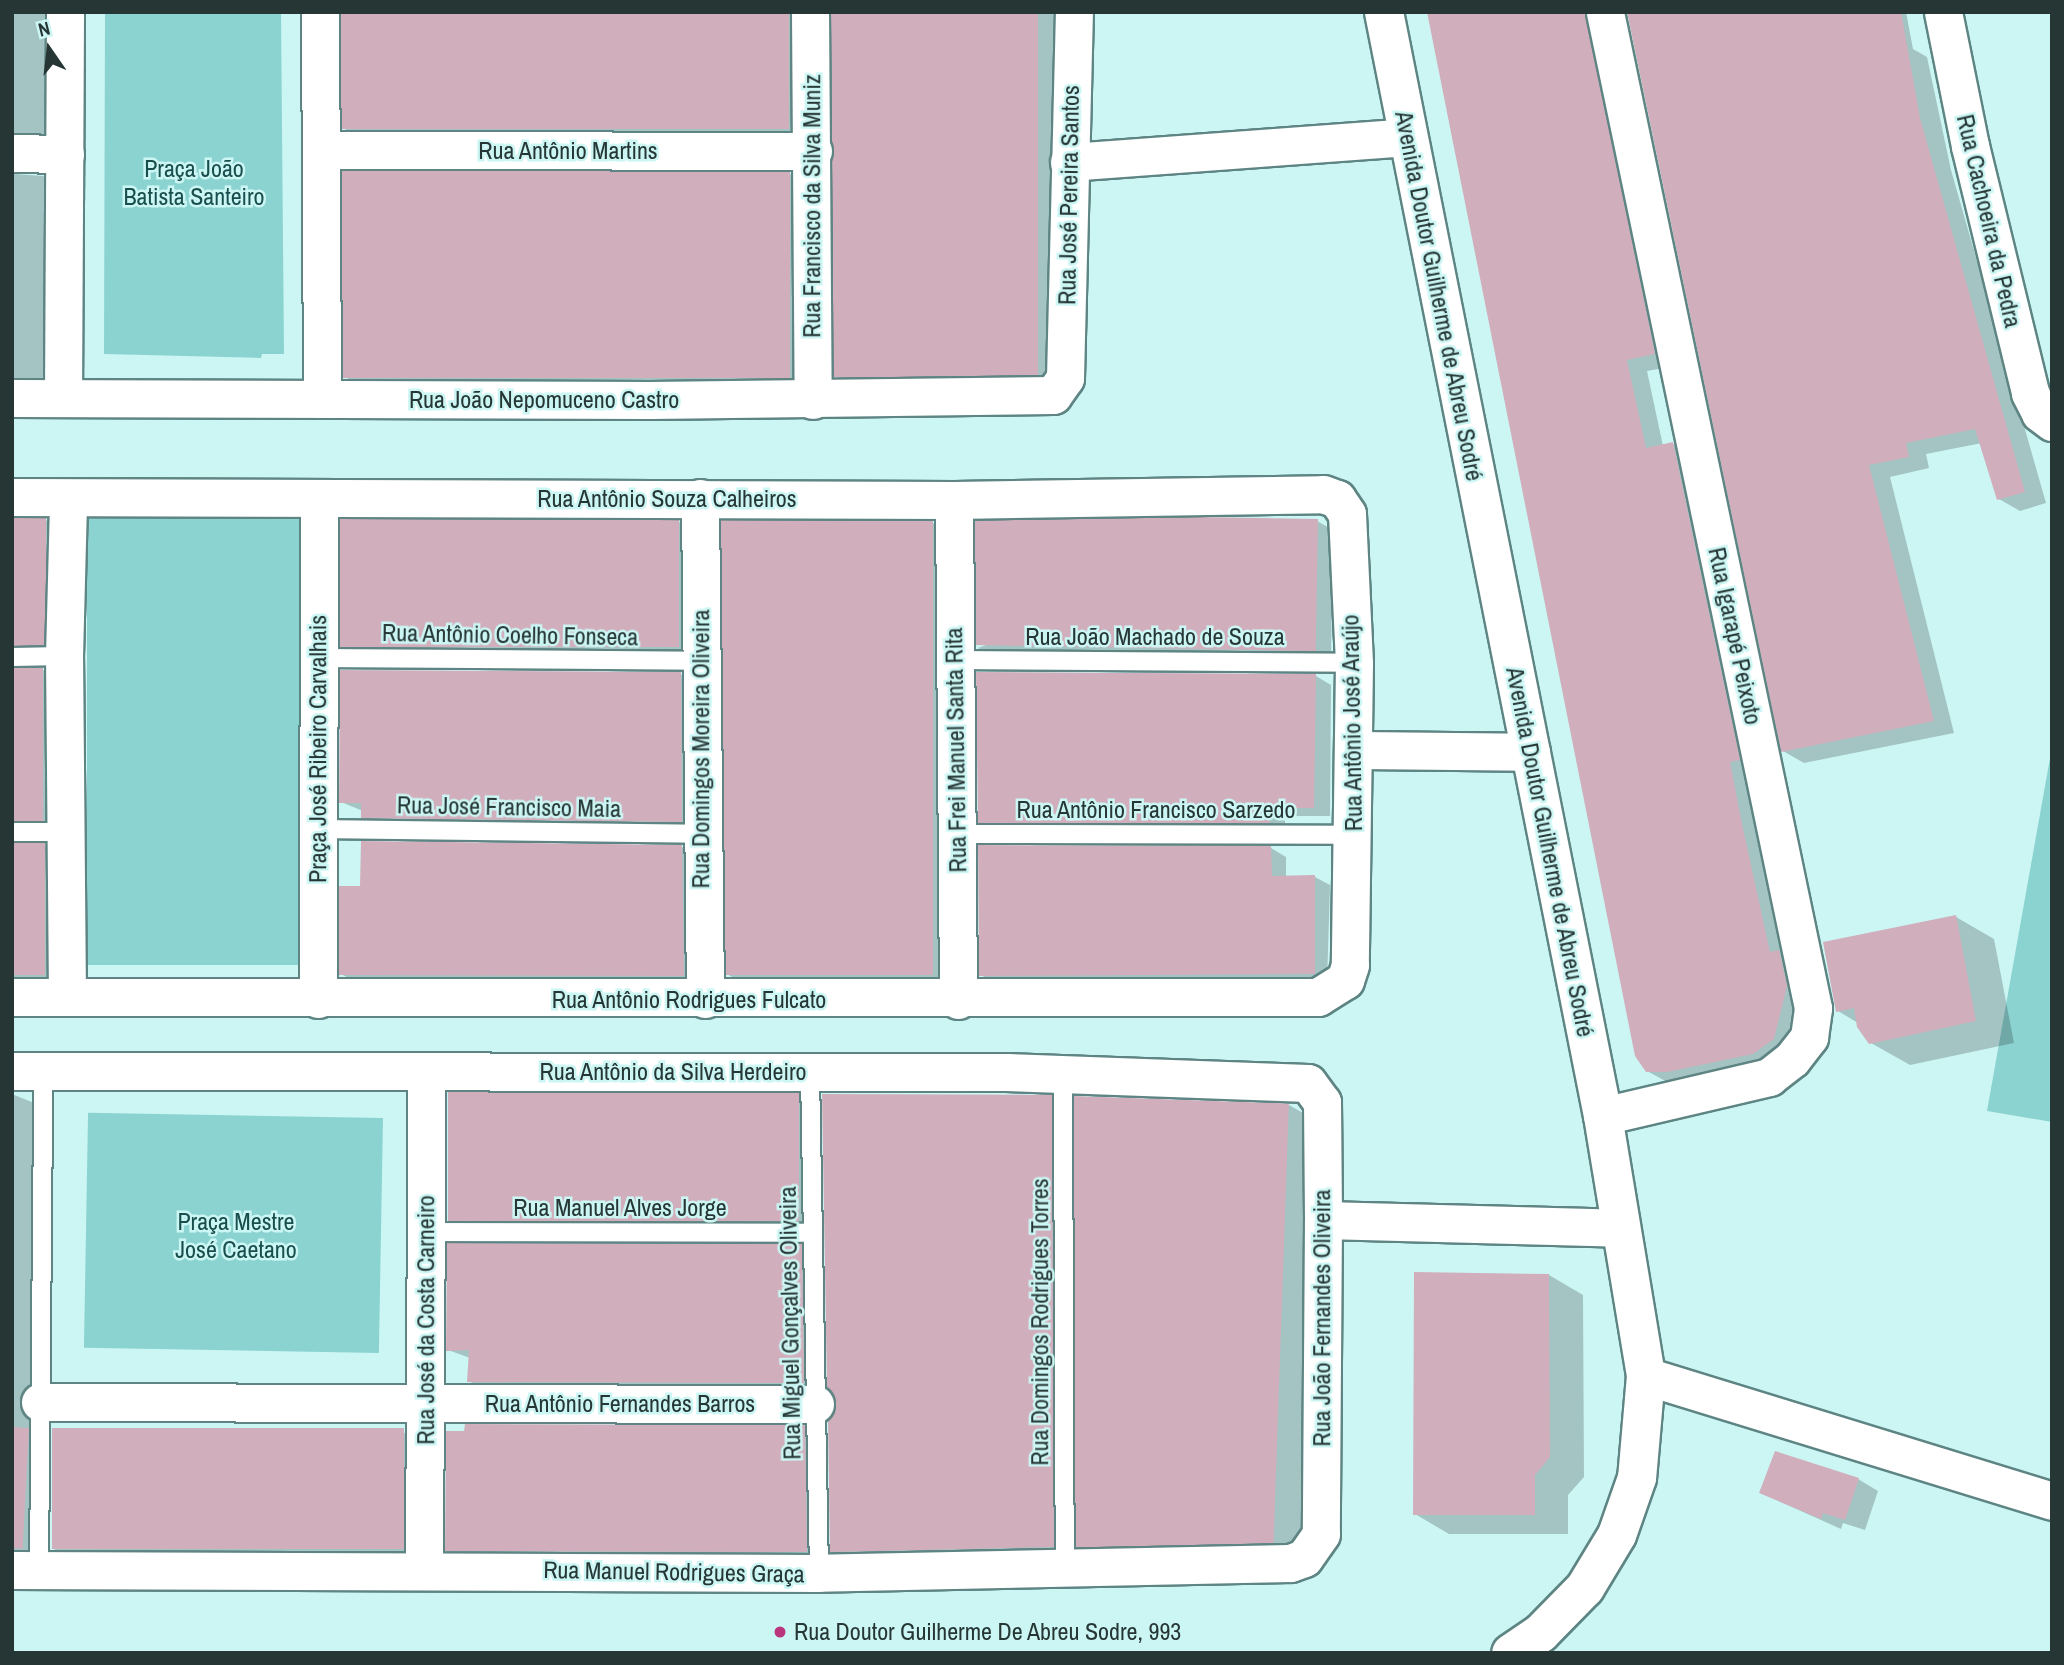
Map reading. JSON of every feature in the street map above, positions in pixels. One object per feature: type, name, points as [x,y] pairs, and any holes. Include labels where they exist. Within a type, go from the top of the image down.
[{"type":"street","points":[[63,398],[65,12]]},
{"type":"street","points":[[320,12],[322,399]]},
{"type":"street","name":"Rua Francisco da Silva Muniz","points":[[810,12],[813,400]]},
{"type":"street","name":"Rua José Pereira Santos","points":[[1065,378],[1074,12]]},
{"type":"street","name":"Avenida Doutor Guilherme de Abreu Sodré","points":[[1384,12],[1406,137],[1603,1116],[1646,1376],[1637,1478],[1616,1535],[1585,1588],[1541,1633],[1511,1653]]},
{"type":"street","name":"Rua Igarapé Peixoto","points":[[1603,1116],[1769,1077],[1792,1059],[1809,1037],[1813,1008],[1605,12]]},
{"type":"street","name":"Rua Cachoeira da Pedra","points":[[1943,12],[1970,146],[2029,393],[2040,413],[2052,422]]},
{"type":"street","points":[[1069,162],[1406,137]]},
{"type":"street","name":"Rua Antônio Martins","points":[[322,150],[813,151]]},
{"type":"street","points":[[12,153],[65,154]]},
{"type":"street","name":"Rua João Nepomuceno Castro","points":[[12,397],[813,400],[1044,398],[1061,390],[1065,378]]},
{"type":"street","name":"Rua Antônio Souza Calheiros","points":[[12,497],[954,500],[1322,494]]},
{"type":"street","name":"Rua Antônio José Araújo","points":[[1322,494],[1337,499],[1347,514],[1354,663],[1350,965]]},
{"type":"street","points":[[67,996],[64,656],[68,498]]},
{"type":"street","name":"Praça José Ribeiro Carvalhais","points":[[318,999],[319,498]]},
{"type":"street","name":"Rua Domingos Moreira Oliveira","points":[[700,498],[700,834],[705,999]]},
{"type":"street","name":"Rua Frei Manuel Santa Rita","points":[[954,500],[958,1000]]},
{"type":"street","points":[[1354,751],[1531,752]]},
{"type":"street","name":"Rua Antônio Rodrigues Fulcato","points":[[12,997],[958,1000],[1318,997],[1345,980],[1350,965]]},
{"type":"street","name":"Rua Antônio da Silva Herdeiro","points":[[27,1071],[1063,1073],[1308,1083],[1322,1102]]},
{"type":"street","name":"Rua José da Costa Carneiro","points":[[424,1568],[428,1072]]},
{"type":"street","name":"Rua João Fernandes Oliveira","points":[[1321,1534],[1322,1102]]},
{"type":"street","points":[[1323,1220],[1620,1228]]},
{"type":"street","points":[[1646,1376],[2052,1501]]},
{"type":"street","points":[[40,1402],[425,1404]]},
{"type":"street","name":"Rua Antônio Fernandes Barros","points":[[425,1404],[815,1405]]},
{"type":"street","name":"Rua Manuel Rodrigues Graça","points":[[26,1570],[424,1568],[819,1573],[1065,1570],[1290,1563],[1304,1558],[1321,1534]]},
{"type":"lane","points":[[12,657],[64,656]]},
{"type":"lane","name":"Rua Antônio Coelho Fonseca","points":[[318,657],[701,661]]},
{"type":"lane","name":"Rua João Machado de Souza","points":[[955,660],[1354,663]]},
{"type":"lane","name":"Rua José Francisco Maia","points":[[317,829],[700,834]]},
{"type":"lane","points":[[12,832],[65,832]]},
{"type":"lane","name":"Rua Antônio Francisco Sarzedo","points":[[958,834],[1353,835]]},
{"type":"lane","points":[[26,1570],[40,1402],[27,1071]]},
{"type":"lane","name":"Rua Miguel Gonçalves Oliveira","points":[[810,1072],[819,1573]]},
{"type":"lane","name":"Rua Domingos Rodrigues Torres","points":[[1063,1073],[1065,1570]]},
{"type":"lane","name":"Rua Manuel Alves Jorge","points":[[426,1232],[813,1233]]},
{"type":"green space","name":"Praça João Batista Santeiro","points":[[105,12],[281,12],[284,354],[262,354],[261,358],[104,354]]},
{"type":"green space","points":[[87,515],[299,515],[299,965],[87,965]]},
{"type":"green space","points":[[2052,747],[2052,1122],[1987,1111]]},
{"type":"green space","name":"Praça Mestre José Caetano","points":[[88,1113],[383,1118],[379,1353],[84,1348]]},
{"type":"building","points":[[341,12],[789,12],[789,129],[341,129]]},
{"type":"building","points":[[831,12],[1038,12],[1038,377],[831,377]]},
{"type":"building","points":[[1427,12],[1585,12],[1655,354],[1627,360],[1646,448],[1673,442],[1740,760],[1730,762],[1742,824],[1770,952],[1779,950],[1787,986],[1774,1039],[1753,1054],[1667,1072],[1646,1072],[1635,1056]]},
{"type":"building","points":[[1627,12],[1901,12],[1920,118],[2025,492],[1997,500],[1975,429],[1906,443],[1909,457],[1869,465],[1934,721],[1781,752]]},
{"type":"building","points":[[342,171],[790,171],[790,378],[342,378]]},
{"type":"building","points":[[975,513],[1318,519],[1316,651],[973,645]]},
{"type":"building","points":[[12,518],[46,518],[46,646],[12,646]]},
{"type":"building","points":[[340,519],[679,519],[679,647],[340,647]]},
{"type":"building","points":[[721,520],[933,520],[933,975],[721,975]]},
{"type":"building","points":[[12,668],[43,668],[43,821],[12,821]]},
{"type":"building","points":[[340,670],[681,672],[682,822],[361,818],[361,803],[339,803]]},
{"type":"building","points":[[976,672],[1316,674],[1314,808],[1270,808],[1270,823],[978,823]]},
{"type":"building","points":[[361,841],[682,845],[684,976],[339,975],[339,886],[360,886]]},
{"type":"building","points":[[12,843],[45,843],[45,975],[12,975]]},
{"type":"building","points":[[978,845],[1271,846],[1272,876],[1315,875],[1315,974],[979,976]]},
{"type":"building","points":[[1956,915],[1976,1021],[1869,1044],[1857,1027],[1854,1008],[1836,1012],[1823,942]]},
{"type":"building","points":[[448,1092],[799,1092],[799,1221],[448,1221]]},
{"type":"building","points":[[822,1094],[1052,1095],[1054,1547],[830,1552],[828,1420],[836,1403],[827,1387]]},
{"type":"building","points":[[1074,1096],[1289,1104],[1273,1554],[1058,1547]]},
{"type":"building","points":[[447,1243],[802,1244],[804,1383],[467,1382],[469,1350],[446,1351]]},
{"type":"building","points":[[1414,1272],[1549,1274],[1550,1457],[1535,1475],[1535,1515],[1413,1515]]},
{"type":"building","points":[[465,1424],[805,1425],[807,1552],[445,1551],[446,1431],[464,1431]]},
{"type":"building","points":[[12,1427],[29,1428],[23,1549],[12,1548]]},
{"type":"building","points":[[52,1428],[404,1428],[404,1549],[52,1549]]},
{"type":"building","points":[[1775,1451],[1859,1478],[1845,1520],[1823,1513],[1821,1519],[1759,1493]]},
{"type":"place","name":"Rua Doutor Guilherme De Abreu Sodre, 993","points":[[780,1632]]}]
